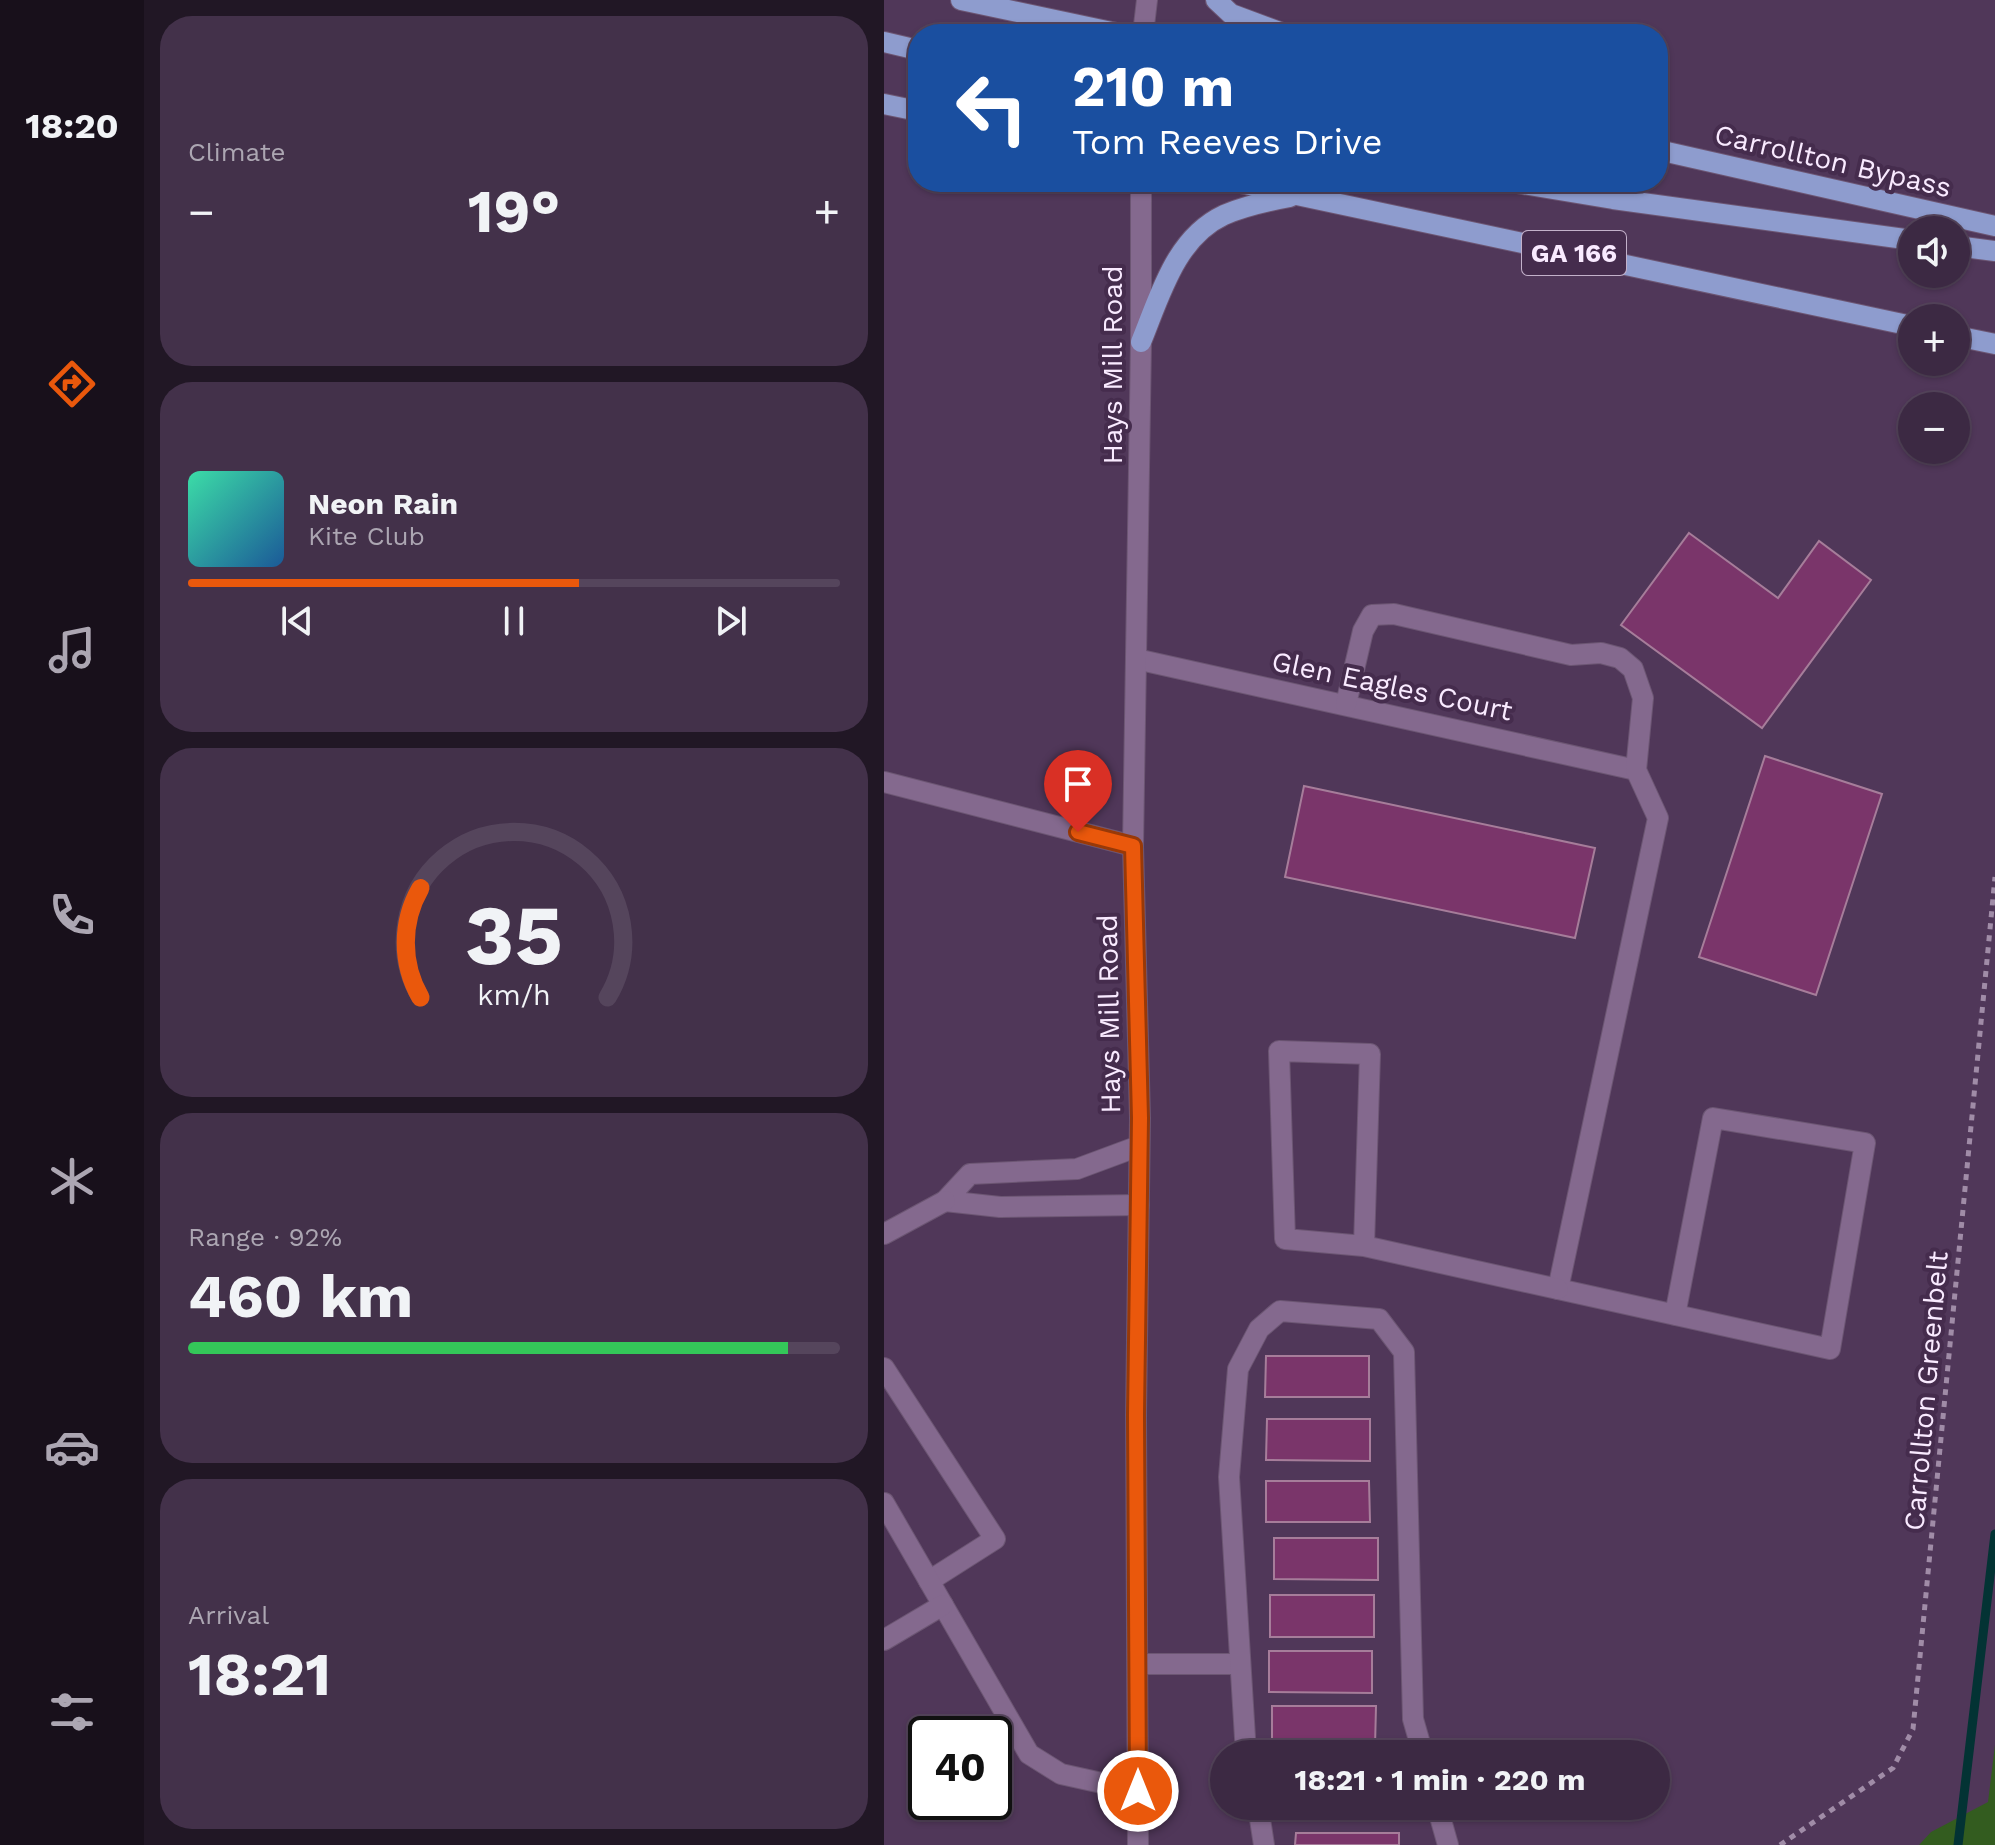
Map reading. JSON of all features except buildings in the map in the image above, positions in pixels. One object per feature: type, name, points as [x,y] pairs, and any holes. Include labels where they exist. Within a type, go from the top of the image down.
[{"type":"main road","points":[[1216,0],[1231,14],[1258,24]]},
{"type":"main road","points":[[976,1],[1077,24]]},
{"type":"main road","points":[[884,42],[908,48]]},
{"type":"main road","points":[[884,104],[908,109]]},
{"type":"main road","name":"Carrollton Bypass","points":[[1668,153],[1995,226]]},
{"type":"main road","name":"GA 166","points":[[1284,192],[1898,323]]},
{"type":"main road","points":[[1573,192],[1898,238]]},
{"type":"main road","points":[[1141,342],[1176,260],[1199,233],[1223,216],[1256,204],[1299,195]]},
{"type":"main road","points":[[1970,248],[1995,251]]},
{"type":"main road","points":[[1970,339],[1995,344]]},
{"type":"street","points":[[1144,24],[1147,0]]},
{"type":"street","name":"Hays Mill Road","points":[[1138,1845],[1136,1415],[1139,1146],[1133,846],[1141,192]]},
{"type":"street","points":[[1346,704],[1363,631],[1372,615],[1394,614],[1571,655],[1601,653],[1620,658],[1633,669],[1643,698],[1636,770],[1658,818],[1558,1289]]},
{"type":"street","name":"Glen Eagles Court","points":[[1136,659],[1636,770]]},
{"type":"street","points":[[884,782],[1133,846]]},
{"type":"street","points":[[1364,1246],[1370,1054],[1279,1051],[1285,1239],[1364,1246],[1675,1315],[1830,1349],[1865,1143],[1713,1118],[1675,1315]]},
{"type":"street","points":[[884,1234],[945,1201],[970,1174],[1077,1169],[1139,1146]]},
{"type":"street","points":[[945,1201],[1000,1207],[1139,1205]]},
{"type":"street","points":[[1245,1740],[1229,1477],[1238,1369],[1259,1329],[1280,1311],[1379,1319],[1404,1352],[1413,1719],[1419,1740]]},
{"type":"street","points":[[884,1368],[995,1539],[929,1581]]},
{"type":"street","points":[[884,1503],[1029,1754],[1061,1774],[1138,1791]]},
{"type":"street","points":[[884,1640],[943,1605]]},
{"type":"street","points":[[1138,1664],[1239,1664]]},
{"type":"street","points":[[1260,1820],[1264,1845]]},
{"type":"street","points":[[1441,1820],[1448,1845]]},
{"type":"path","name":"Carrollton Greenbelt","points":[[1780,1845],[1893,1768],[1913,1729],[1995,877]]},
{"type":"green space","points":[[1995,1745],[1995,1845],[1919,1845],[1931,1832],[1988,1802]]},
{"type":"waterway","points":[[1958,1845],[1995,1534]]},
{"type":"route","points":[[1078,832],[1133,846],[1140,1118],[1136,1415],[1138,1791]]}]
